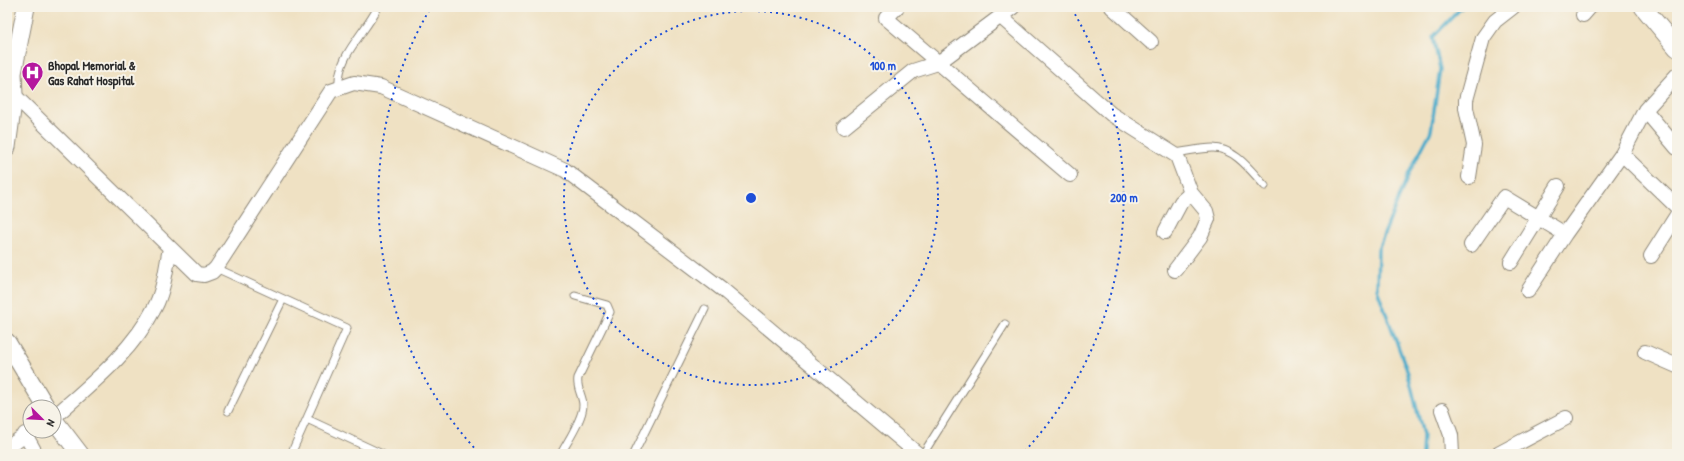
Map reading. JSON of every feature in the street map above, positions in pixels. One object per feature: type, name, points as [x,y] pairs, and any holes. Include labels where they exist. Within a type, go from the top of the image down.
[{"type":"street","points":[[7,147],[14,95],[10,73],[26,7]]},
{"type":"street","points":[[897,7],[886,18],[1070,175]]},
{"type":"street","points":[[844,127],[913,71],[938,63],[1013,7]]},
{"type":"street","points":[[1112,7],[1151,42]]},
{"type":"street","points":[[1470,177],[1474,145],[1466,108],[1466,100],[1483,38],[1495,21],[1513,7]]},
{"type":"street","points":[[1643,7],[1677,48]]},
{"type":"street","points":[[1001,17],[1111,114],[1176,156],[1191,193],[1206,211],[1208,219],[1200,237],[1175,270]]},
{"type":"street","points":[[1528,291],[1565,234],[1622,154],[1646,110],[1677,75]]},
{"type":"street","points":[[14,95],[197,274],[204,276],[216,268],[331,92],[354,83],[381,87],[565,170],[722,289],[918,454]]},
{"type":"street","points":[[1646,110],[1677,148]]},
{"type":"street","points":[[1622,154],[1677,207]]},
{"type":"street","points":[[1511,262],[1558,186]]},
{"type":"street","points":[[1165,232],[1180,202],[1191,193]]},
{"type":"street","points":[[1471,245],[1504,196],[1540,217],[1565,234]]},
{"type":"street","points":[[1651,256],[1677,215]]},
{"type":"street","points":[[62,410],[103,374],[139,334],[155,306],[165,277],[170,248]]},
{"type":"street","points":[[7,342],[41,399]]},
{"type":"street","points":[[1645,352],[1677,366]]},
{"type":"street","points":[[1442,410],[1451,435],[1452,454]]},
{"type":"street","points":[[1498,454],[1566,418]]},
{"type":"street","points":[[62,430],[80,454]]},
{"type":"street","points":[[7,448],[22,437]]},
{"type":"street","points":[[30,439],[36,454]]},
{"type":"lane","points":[[338,88],[341,64],[378,7]]},
{"type":"lane","points":[[1173,154],[1213,148],[1224,149],[1233,154],[1265,186]]},
{"type":"lane","points":[[216,268],[347,328],[291,454]]},
{"type":"lane","points":[[561,454],[582,413],[583,401],[578,385],[578,378],[610,312],[607,305],[575,296]]},
{"type":"lane","points":[[228,411],[283,299]]},
{"type":"lane","points":[[634,454],[704,309]]},
{"type":"lane","points":[[923,454],[1005,324]]},
{"type":"lane","points":[[307,419],[382,454]]},
{"type":"waterway","points":[[1422,454],[1423,435],[1408,373],[1377,289],[1378,249],[1409,173],[1431,131],[1440,69],[1433,37],[1462,7]]},
{"type":"place","name":"Bhopal Memorial & Gas Rahat Hospital","points":[[33,92]]}]
